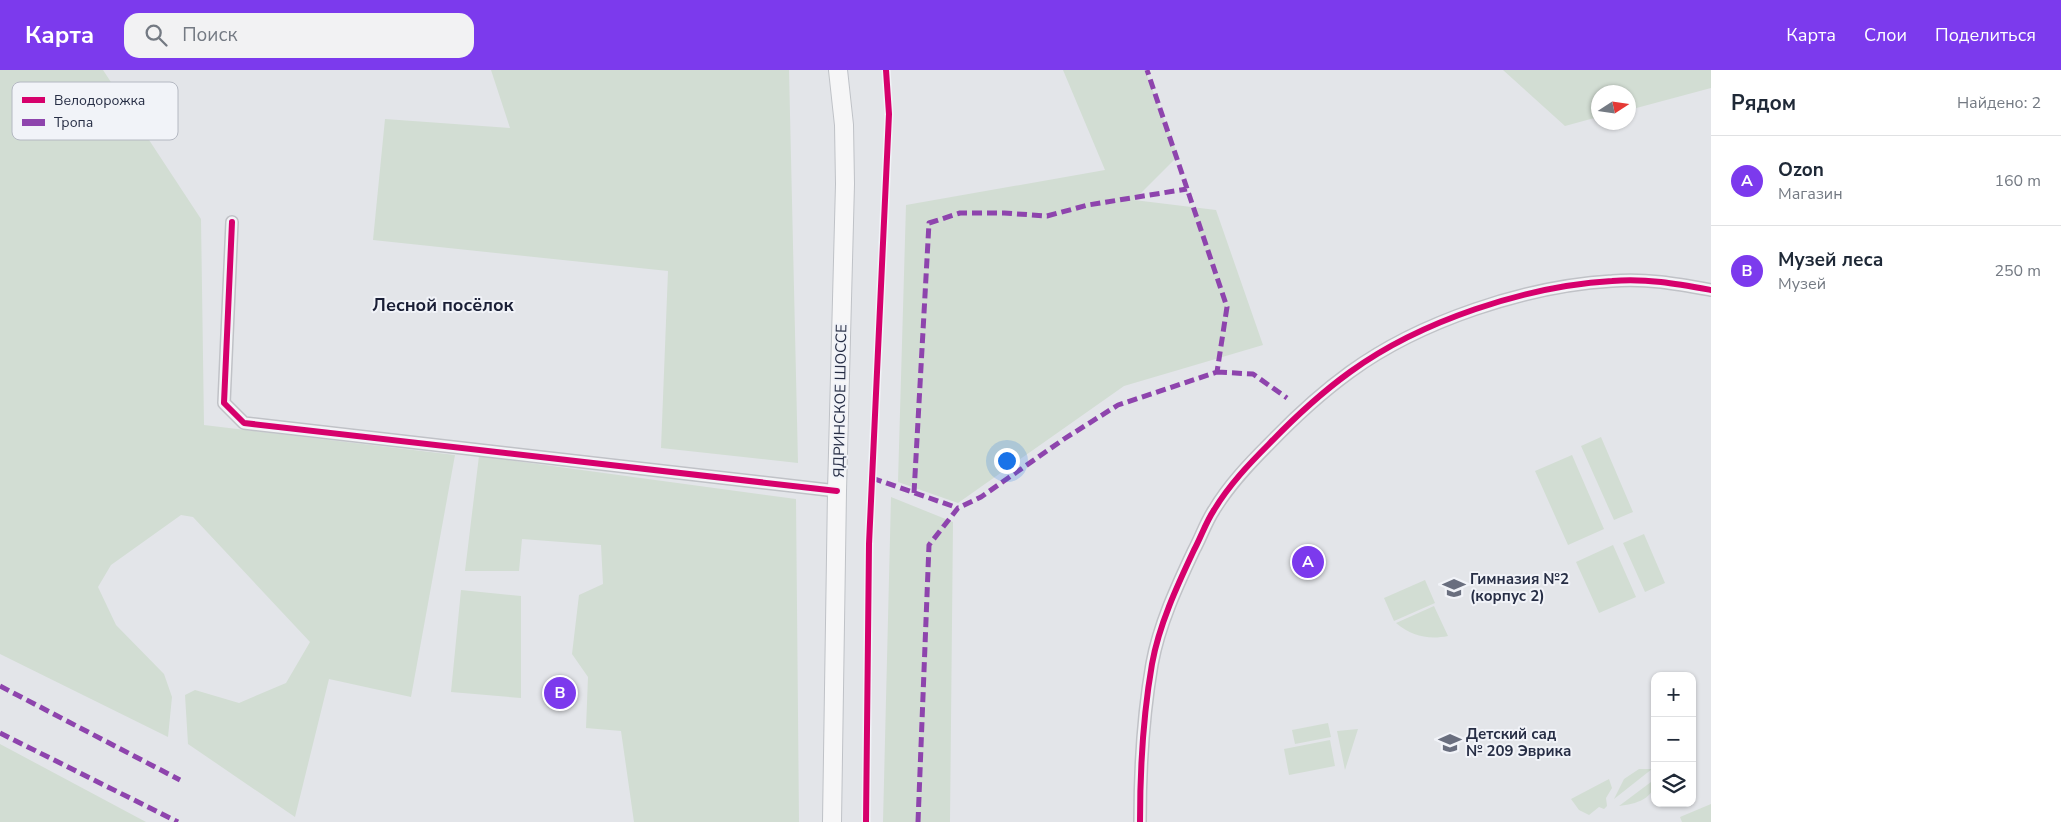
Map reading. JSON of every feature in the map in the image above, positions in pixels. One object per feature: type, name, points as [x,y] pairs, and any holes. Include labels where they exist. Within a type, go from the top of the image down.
[{"type":"main road","name":"ЯДРИНСКОЕ ШОССЕ","points":[[832,822],[837,491],[845,184],[844,125],[838,70]]},
{"type":"street","points":[[232,222],[224,403],[244,423],[837,491]]},
{"type":"street","points":[[1140,822],[1140,767],[1152,663],[1172,599],[1214,509],[1240,474],[1296,416],[1350,372],[1407,339],[1454,318],[1501,301],[1572,286],[1612,280],[1654,281],[1711,290]]},
{"type":"shaded area","points":[[0,70],[103,70],[111,82],[12,82],[12,140],[149,140],[201,219],[204,425],[455,455],[411,697],[329,679],[295,817],[188,744],[185,695],[195,690],[239,703],[286,683],[310,642],[193,517],[181,515],[111,565],[98,587],[116,625],[164,674],[172,697],[168,737],[0,654]]},
{"type":"shaded area","points":[[491,70],[789,70],[798,463],[661,448],[668,271],[373,240],[385,119],[510,128]]},
{"type":"shaded area","points":[[1063,70],[1145,70],[1178,156],[1134,200],[1216,210],[1263,345],[1124,386],[958,503],[898,482],[906,205],[1105,170]]},
{"type":"shaded area","points":[[1503,70],[1711,70],[1711,88],[1636,108],[1636,85],[1591,85],[1591,119],[1565,126]]},
{"type":"shaded area","points":[[1601,437],[1633,512],[1614,520],[1581,446]]},
{"type":"shaded area","points":[[1572,455],[1604,529],[1568,545],[1535,471]]},
{"type":"shaded area","points":[[479,456],[796,499],[799,822],[634,822],[621,731],[586,728],[588,677],[572,654],[579,595],[603,584],[601,545],[522,539],[519,571],[465,571]]},
{"type":"shaded area","points":[[891,497],[953,522],[950,822],[883,822]]},
{"type":"shaded area","points":[[1644,534],[1665,583],[1645,592],[1623,543]]},
{"type":"shaded area","points":[[1613,545],[1636,597],[1599,613],[1576,562]]},
{"type":"shaded area","points":[[1425,580],[1435,603],[1394,621],[1384,598]]},
{"type":"shaded area","points":[[461,590],[521,596],[521,698],[451,692]]},
{"type":"shaded area","points":[[1434,606],[1448,636],[1420,636],[1396,623]]},
{"type":"shaded area","points":[[1328,723],[1331,737],[1295,744],[1292,730]]},
{"type":"shaded area","points":[[1358,729],[1345,770],[1337,731]]},
{"type":"shaded area","points":[[1330,740],[1335,766],[1289,775],[1284,749]]},
{"type":"shaded area","points":[[0,744],[146,822],[0,822]]},
{"type":"shaded area","points":[[1639,769],[1651,769],[1614,799],[1624,779]]},
{"type":"shaded area","points":[[1609,779],[1612,788],[1606,798],[1607,806],[1604,809],[1599,807],[1589,815],[1579,810],[1571,799]]},
{"type":"shaded area","points":[[1651,782],[1651,792],[1648,796],[1638,802],[1619,806]]},
{"type":"shaded area","points":[[1711,804],[1711,822],[1682,822],[1680,817]]},
{"type":"marked path","points":[[918,822],[929,545],[958,508],[981,497],[1064,439],[1118,405],[1217,372],[1227,307],[1147,70]]},
{"type":"marked path","points":[[914,493],[929,223],[960,213],[1004,213],[1047,216],[1088,205],[1187,189]]},
{"type":"marked path","points":[[1217,372],[1253,374],[1287,398]]},
{"type":"marked path","points":[[872,478],[958,508]]},
{"type":"marked path","points":[[0,686],[180,780]]},
{"type":"marked path","points":[[0,733],[178,822]]},
{"type":"cycle path","points":[[866,822],[869,544],[889,114],[886,70]]},
{"type":"cycle path","points":[[232,222],[224,403],[244,423],[837,491]]},
{"type":"cycle path","points":[[1140,822],[1146,703],[1155,649],[1169,606],[1206,525],[1220,501],[1247,467],[1298,415],[1339,380],[1378,354],[1408,337],[1475,309],[1545,290],[1612,281],[1662,282],[1711,290]]},
{"type":"place","name":"Ozon","points":[[1308,562]]},
{"type":"place","name":"Гимназия №2 (корпус 2)","points":[[1454,588]]},
{"type":"place","name":"Музей леса","points":[[560,693]]},
{"type":"place","name":"Детский сад № 209 Эврика","points":[[1450,743]]},
{"type":"district","name":"Лесной посёлок","points":[[443,305]]}]
